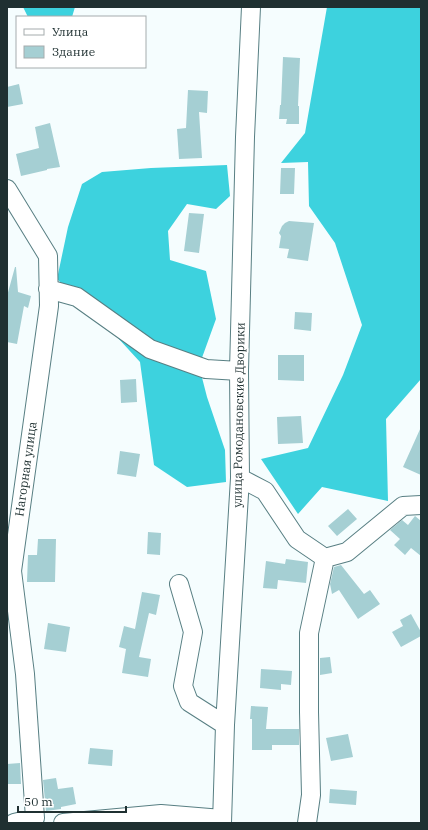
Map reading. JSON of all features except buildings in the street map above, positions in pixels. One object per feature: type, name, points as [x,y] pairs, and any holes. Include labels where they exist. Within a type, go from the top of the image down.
[{"type":"street","name":"улица Ромодановские Дворики","points":[[222,821],[225,725],[240,478],[239,371],[245,137],[251,7]]},
{"type":"street","name":"Нагорная улица","points":[[7,189],[48,256],[49,306],[12,571],[42,820]]},
{"type":"street","points":[[48,289],[77,297],[150,349],[206,369],[239,371]]},
{"type":"street","points":[[240,478],[264,491],[297,539],[325,558],[347,552],[404,506],[421,505]]},
{"type":"street","points":[[307,823],[311,795],[308,712],[309,633],[325,558]]},
{"type":"street","points":[[179,584],[193,632],[183,686],[189,702],[225,725]]},
{"type":"street","points":[[63,823],[130,820],[161,814],[222,821]]},
{"type":"street","points":[[14,823],[42,820]]},
{"type":"shaded area","points":[[23,7],[75,7],[72,16],[28,16]]},
{"type":"shaded area","points":[[327,7],[421,7],[421,379],[386,419],[388,501],[322,487],[298,514],[261,459],[308,448],[343,375],[362,325],[335,243],[309,206],[308,162],[281,163],[305,133]]},
{"type":"shaded area","points":[[227,165],[230,196],[216,209],[187,204],[168,231],[170,260],[206,271],[216,319],[199,366],[207,397],[225,450],[226,482],[187,487],[154,465],[140,362],[107,326],[57,279],[68,227],[82,184],[102,172],[151,168]]}]
